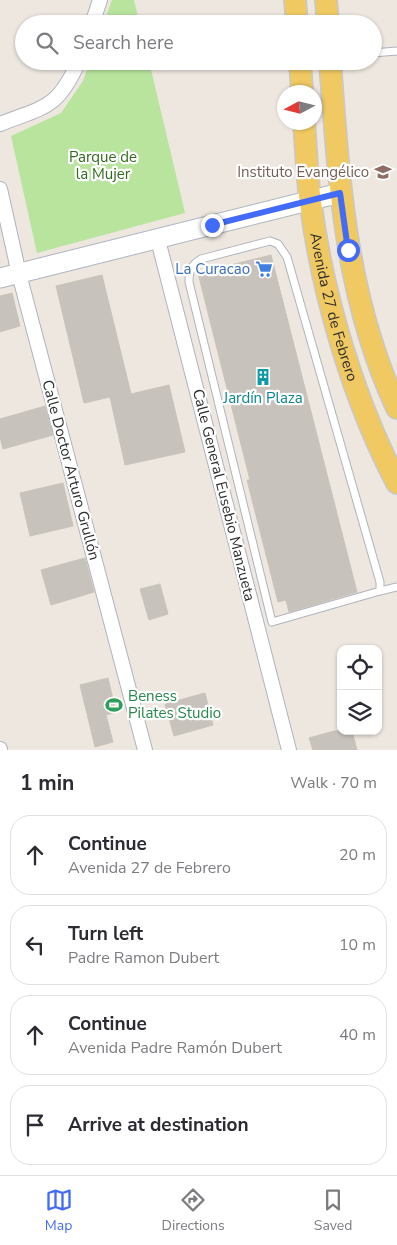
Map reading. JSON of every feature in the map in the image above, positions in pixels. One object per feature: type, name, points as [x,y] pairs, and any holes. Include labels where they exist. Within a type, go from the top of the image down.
[{"type":"main road","points":[[295,0],[296,15]]},
{"type":"main road","points":[[326,0],[327,15]]},
{"type":"main road","points":[[301,70],[302,85]]},
{"type":"main road","name":"Avenida 27 de Febrero","points":[[331,70],[340,193],[359,304],[376,356],[397,408]]},
{"type":"main road","name":"Avenida 27 de Febrero","points":[[305,130],[310,199],[321,259],[347,364],[365,414],[394,469]]},
{"type":"street","points":[[95,15],[100,0]]},
{"type":"street","points":[[0,124],[45,107],[59,97],[67,88],[75,70]]},
{"type":"street","name":"Calle Doctor Arturo Grullón","points":[[0,188],[19,274],[145,750]]},
{"type":"street","points":[[0,278],[340,193]]},
{"type":"street","name":"Calle General Eusebio Manzueta","points":[[158,240],[289,750]]},
{"type":"lane","points":[[382,52],[397,51]]},
{"type":"lane","points":[[380,591],[380,582],[283,249],[278,244],[270,241],[201,259],[192,265],[189,282],[272,622],[380,591],[397,586]]},
{"type":"green space","points":[[112,0],[134,0],[138,15],[106,15]]},
{"type":"green space","name":"Parque de la Mujer","points":[[87,70],[151,70],[185,213],[37,253],[11,136],[61,113],[83,81]]},
{"type":"building","name":"Jardín Plaza","points":[[271,255],[357,592],[289,612],[286,600],[278,602],[247,480],[250,480],[198,273]]},
{"type":"building","points":[[102,275],[131,394],[169,385],[185,452],[125,465],[110,397],[84,403],[56,286]]},
{"type":"building","points":[[12,293],[20,326],[0,332],[0,296]]},
{"type":"building","points":[[45,406],[53,435],[3,449],[0,437],[0,419]]},
{"type":"building","points":[[63,483],[73,526],[30,536],[20,493]]},
{"type":"building","points":[[85,558],[94,592],[51,605],[41,570]]},
{"type":"building","points":[[160,584],[168,614],[149,620],[140,589]]},
{"type":"building","points":[[108,678],[116,712],[106,715],[113,742],[95,747],[80,685]]},
{"type":"building","points":[[205,693],[213,725],[174,736],[165,704]]},
{"type":"building","points":[[334,731],[337,731],[337,735],[353,735],[357,750],[313,750],[309,738]]},
{"type":"place","name":"Instituto Evangélico","points":[[383,172]]},
{"type":"place","name":"La Curacao","points":[[264,269]]},
{"type":"place","name":"Jardín Plaza","points":[[263,377]]},
{"type":"place","name":"Beness Pilates Studio","points":[[114,705]]},
{"type":"route","points":[[212,225],[340,193],[348,250]]}]
